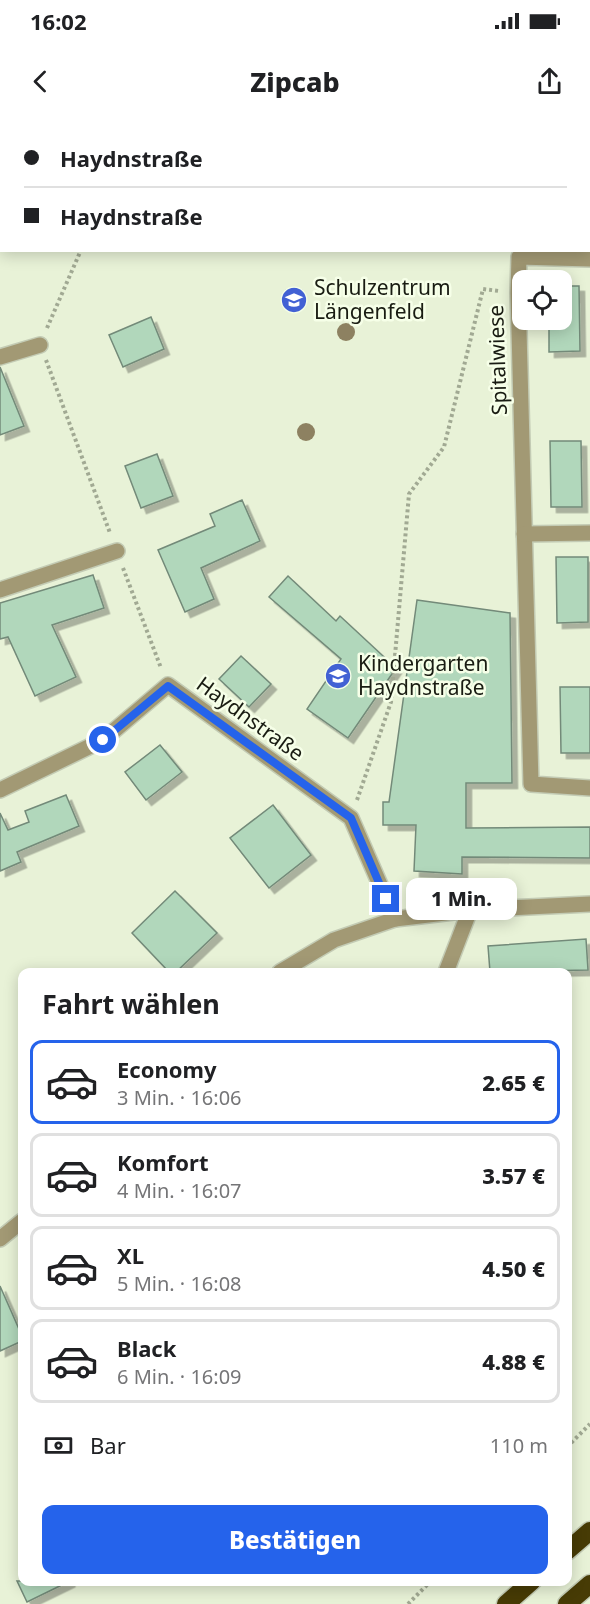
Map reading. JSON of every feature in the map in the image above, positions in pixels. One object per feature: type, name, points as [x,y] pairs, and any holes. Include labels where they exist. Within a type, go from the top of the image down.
[{"type":"highway","points":[[572,1547],[590,1531]]},
{"type":"highway","points":[[567,1604],[590,1584]]},
{"type":"highway","points":[[506,1604],[526,1586]]},
{"type":"street","name":"Spitalwiese","points":[[519,270],[519,257],[590,259]]},
{"type":"street","name":"Spitalwiese","points":[[519,330],[531,784],[590,788]]},
{"type":"street","points":[[0,357],[40,345]]},
{"type":"street","points":[[524,534],[590,533]]},
{"type":"street","points":[[0,590],[117,551]]},
{"type":"street","name":"Haydnstraße","points":[[0,790],[103,740],[168,686],[351,818]]},
{"type":"street","points":[[351,818],[394,919]]},
{"type":"street","points":[[287,968],[334,940],[394,919],[470,910],[590,904]]},
{"type":"street","points":[[448,968],[470,910]]},
{"type":"street","points":[[0,1239],[18,1224]]},
{"type":"path","points":[[55,310],[80,252]]},
{"type":"path","points":[[351,818],[391,702],[409,494],[444,447],[483,289],[512,292]]},
{"type":"path","points":[[40,345],[168,686]]},
{"type":"path","points":[[572,1442],[590,1424]]},
{"type":"path","points":[[408,1604],[426,1586]]},
{"type":"building","points":[[572,286],[579,286],[580,351],[549,352],[549,330],[572,330]]},
{"type":"building","points":[[151,317],[164,349],[123,367],[109,335]]},
{"type":"building","points":[[0,367],[24,426],[0,435]]},
{"type":"building","points":[[550,441],[581,441],[582,507],[551,507]]},
{"type":"building","points":[[157,454],[173,496],[141,508],[125,466]]},
{"type":"building","points":[[242,500],[260,541],[201,568],[214,599],[185,612],[158,550],[215,526],[210,514]]},
{"type":"building","points":[[556,557],[588,557],[588,622],[557,623]]},
{"type":"building","points":[[93,575],[104,608],[52,625],[76,677],[35,696],[8,637],[0,639],[0,603]]},
{"type":"building","name":"Kindergarten Haydnstraße","points":[[288,576],[336,621],[340,616],[396,668],[348,738],[307,709],[341,659],[269,597]]},
{"type":"building","points":[[417,600],[510,613],[512,783],[466,783],[466,828],[590,827],[590,858],[462,857],[462,874],[414,871],[416,825],[383,825],[383,802],[389,802]]},
{"type":"building","points":[[241,656],[271,684],[249,707],[219,679]]},
{"type":"building","points":[[560,687],[590,687],[590,753],[561,753]]},
{"type":"building","points":[[160,745],[182,772],[146,800],[125,772]]},
{"type":"building","points":[[66,795],[79,826],[17,852],[21,862],[0,871],[0,813],[8,830],[29,822],[25,811]]},
{"type":"building","points":[[273,805],[311,855],[269,888],[230,838]]},
{"type":"building","points":[[175,891],[217,933],[180,968],[165,968],[132,933]]},
{"type":"building","points":[[586,939],[588,970],[490,968],[488,946]]},
{"type":"building","points":[[0,1286],[18,1327],[18,1343],[0,1351]]},
{"type":"building","points":[[19,1586],[60,1586],[27,1602]]},
{"type":"place","name":"Schulzentrum Längenfeld","points":[[294,300]]},
{"type":"place","name":"Kindergarten Haydnstraße","points":[[338,676]]},
{"type":"route","points":[[103,740],[168,686],[351,818],[386,899]]}]
